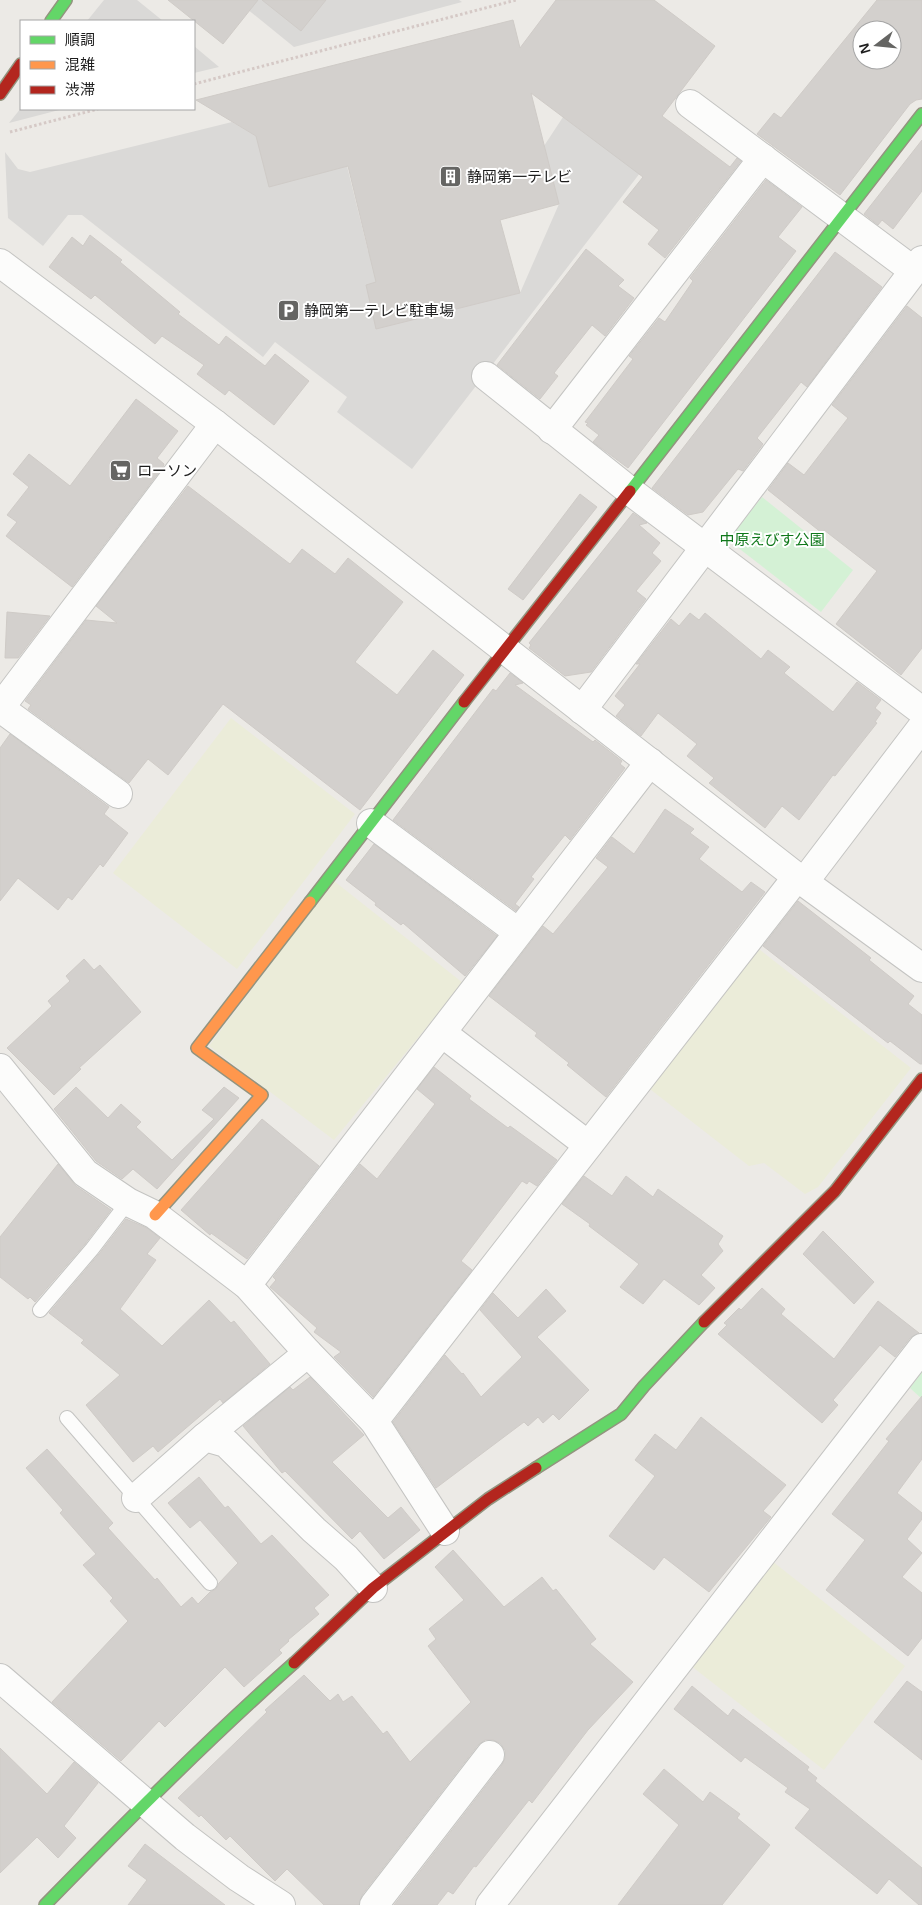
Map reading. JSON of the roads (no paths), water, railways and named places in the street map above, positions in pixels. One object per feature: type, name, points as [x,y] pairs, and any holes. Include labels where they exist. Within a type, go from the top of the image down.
[{"type":"street","points":[[52,20],[66,0]]},
{"type":"street","points":[[0,94],[20,65]]},
{"type":"street","points":[[582,710],[918,265],[841,216],[690,104]]},
{"type":"street","points":[[155,1215],[262,1095],[197,1048],[505,648],[630,492],[841,216],[922,114]]},
{"type":"street","points":[[552,430],[762,158]]},
{"type":"street","points":[[0,263],[215,424],[505,648],[800,880],[922,968]]},
{"type":"street","points":[[486,376],[630,492],[706,547],[922,711]]},
{"type":"street","points":[[118,794],[0,708],[215,424]]},
{"type":"street","points":[[374,1420],[588,1146],[922,727]]},
{"type":"street","points":[[247,1285],[650,762]]},
{"type":"street","points":[[372,823],[518,932]]},
{"type":"street","points":[[442,1033],[588,1146]]},
{"type":"street","points":[[0,1068],[85,1173],[128,1202],[155,1215],[247,1285],[308,1353],[374,1420],[445,1531]]},
{"type":"street","points":[[45,1905],[146,1802],[259,1694],[319,1641],[373,1588],[488,1498],[621,1414],[644,1386],[721,1304],[835,1191],[922,1078]]},
{"type":"street","points":[[490,1905],[922,1348]]},
{"type":"street","points":[[136,1498],[204,1437],[308,1353]]},
{"type":"street","points":[[204,1437],[226,1443],[314,1530],[346,1558],[373,1588]]},
{"type":"street","points":[[0,1678],[185,1837],[238,1878],[281,1905]]},
{"type":"street","points":[[374,1905],[490,1755]]},
{"type":"lane","points":[[40,1310],[92,1249],[128,1202]]},
{"type":"lane","points":[[67,1418],[210,1583]]},
{"type":"place","name":"静岡第一テレビ","points":[[451,177]]},
{"type":"place","name":"静岡第一テレビ駐車場","points":[[288,311]]},
{"type":"place","name":"ローソン","points":[[121,471]]},
{"type":"park label","name":"中原えびす公園","points":[[772,540]]}]
